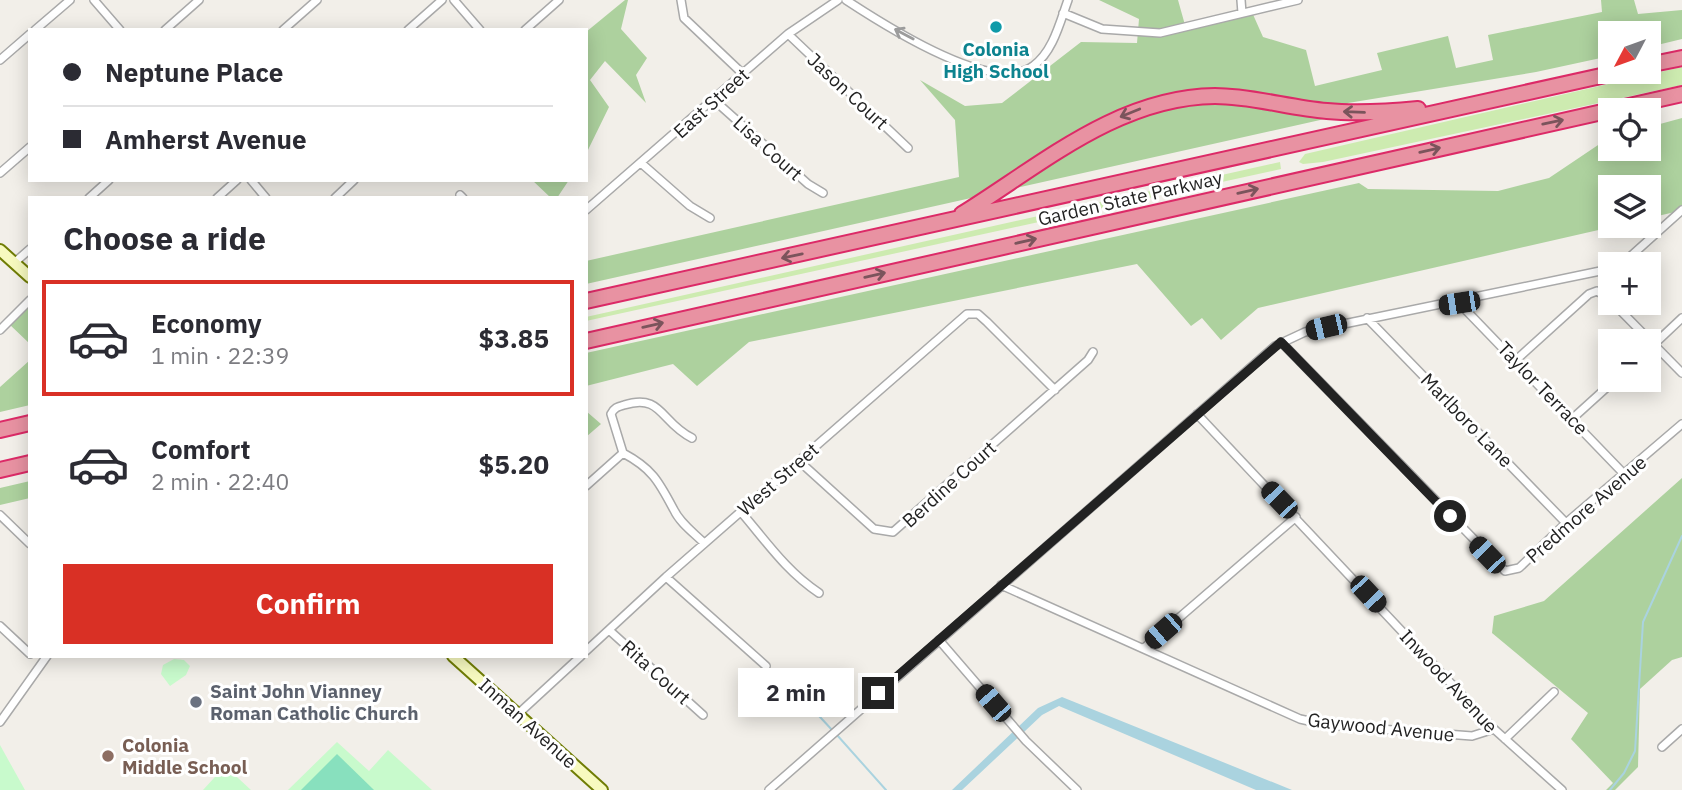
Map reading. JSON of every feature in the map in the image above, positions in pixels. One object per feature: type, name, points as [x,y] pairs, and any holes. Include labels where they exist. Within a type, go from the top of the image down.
[{"type":"highway","points":[[1661,62],[1682,58]]},
{"type":"highway","name":"Garden State Parkway","points":[[588,301],[1598,77]]},
{"type":"highway","name":"Garden State Parkway","points":[[588,341],[1682,94]]},
{"type":"highway","points":[[954,219],[1101,125],[1144,107],[1216,96],[1326,111],[1378,112],[1471,105]]},
{"type":"highway","points":[[0,430],[28,423]]},
{"type":"highway","points":[[0,470],[28,463]]},
{"type":"main road","points":[[0,250],[28,275]]},
{"type":"main road","name":"Inman Avenue","points":[[455,658],[602,790]]},
{"type":"street","points":[[37,28],[69,0]]},
{"type":"street","points":[[94,0],[118,28]]},
{"type":"street","points":[[167,28],[199,0]]},
{"type":"street","points":[[285,28],[317,0]]},
{"type":"street","points":[[410,28],[442,0]]},
{"type":"street","points":[[454,0],[478,28]]},
{"type":"street","points":[[528,28],[559,0]]},
{"type":"street","points":[[681,0],[684,18],[743,74]]},
{"type":"street","name":"East Street","points":[[588,208],[788,34],[838,0]]},
{"type":"street","points":[[846,0],[938,52],[988,73],[1005,75],[1030,69],[1044,57],[1068,0]]},
{"type":"street","points":[[1241,0],[1242,13]]},
{"type":"street","points":[[1063,13],[1102,29],[1160,33],[1298,0]]},
{"type":"street","name":"Jason Court","points":[[788,34],[908,148]]},
{"type":"street","points":[[0,60],[28,36]]},
{"type":"street","name":"Lisa Court","points":[[714,100],[808,184],[823,193]]},
{"type":"street","points":[[0,173],[28,150]]},
{"type":"street","points":[[641,163],[690,206],[710,218]]},
{"type":"street","points":[[91,196],[107,182]]},
{"type":"street","points":[[219,196],[235,182]]},
{"type":"street","points":[[253,182],[265,196]]},
{"type":"street","points":[[337,196],[352,182]]},
{"type":"street","points":[[1635,252],[1682,210]]},
{"type":"street","points":[[14,263],[28,251]]},
{"type":"street","points":[[769,790],[1281,342],[1305,332],[1367,318],[1459,303],[1598,272]]},
{"type":"street","points":[[1516,360],[1589,294],[1598,292]]},
{"type":"street","points":[[0,330],[28,302]]},
{"type":"street","name":"Taylor Terrace","points":[[1459,303],[1573,418],[1625,475]]},
{"type":"street","name":"West Street","points":[[588,649],[704,543],[961,318],[973,313],[1014,346],[1055,390]]},
{"type":"street","points":[[1624,315],[1636,329]]},
{"type":"street","name":"Marlboro Lane","points":[[1367,318],[1566,523]]},
{"type":"street","points":[[1661,338],[1682,318]]},
{"type":"street","name":"Predmore Avenue","points":[[1281,342],[1505,571],[1519,568],[1566,523],[1682,424]]},
{"type":"street","name":"Berdine Court","points":[[799,461],[874,529],[892,532],[1055,390],[1088,360],[1093,352]]},
{"type":"street","points":[[1661,355],[1682,373]]},
{"type":"street","points":[[1573,418],[1602,392]]},
{"type":"street","points":[[692,438],[679,432],[643,399],[620,406],[611,414],[623,453],[654,475],[669,496],[674,511],[704,543]]},
{"type":"street","name":"Inwood Avenue","points":[[1197,414],[1494,729],[1562,790]]},
{"type":"street","points":[[588,484],[623,453]]},
{"type":"street","points":[[740,512],[779,560],[797,578],[819,593]]},
{"type":"street","points":[[0,515],[28,542]]},
{"type":"street","points":[[1144,648],[1296,517]]},
{"type":"street","points":[[666,577],[766,666]]},
{"type":"street","name":"Gaywood Avenue","points":[[1001,585],[1311,722],[1472,736],[1494,729]]},
{"type":"street","points":[[0,626],[28,652]]},
{"type":"street","name":"Rita Court","points":[[609,630],[703,715]]},
{"type":"street","points":[[939,639],[1026,741],[1077,790]]},
{"type":"street","points":[[34,658],[41,664]]},
{"type":"street","points":[[0,722],[46,658]]},
{"type":"street","points":[[518,714],[579,658]]},
{"type":"street","points":[[1505,739],[1554,692]]},
{"type":"street","points":[[1662,747],[1682,729]]},
{"type":"green space","points":[[628,0],[621,29],[647,58],[636,75],[646,103],[605,61],[590,80],[609,107],[588,150],[588,30]]},
{"type":"green space","points":[[1099,0],[1178,0],[1185,25],[1251,10],[1263,37],[1306,50],[1315,86],[1382,70],[1377,53],[1448,36],[1456,68],[1493,60],[1488,35],[1602,12],[1601,0],[1634,0],[1638,14],[1682,10],[1682,39],[1661,44],[1661,21],[1598,21],[1598,59],[1536,72],[1348,103],[1338,116],[588,284],[588,261],[959,177],[955,120],[920,80],[965,106],[1002,103],[1081,42],[1137,43],[1139,19]]},
{"type":"green space","points":[[1682,67],[1682,85],[1621,98],[1598,98],[1598,103],[1323,162],[1299,162],[1305,154],[1608,84],[1661,84],[1661,72]]},
{"type":"green space","points":[[1682,118],[1682,205],[1675,212],[1661,215],[1661,175],[1598,175],[1598,230],[1258,308],[1221,340],[1202,318],[1191,326],[1137,264],[749,342],[697,386],[673,364],[588,385],[588,353],[1359,183],[1368,189],[1498,191],[1549,178],[1598,145],[1598,161],[1661,161],[1661,124]]},
{"type":"green space","points":[[1280,162],[1281,169],[588,321],[588,317]]},
{"type":"green space","points":[[534,182],[568,182],[558,196],[549,196]]},
{"type":"green space","points":[[28,302],[28,342],[8,323]]},
{"type":"green space","points":[[28,362],[28,405],[0,412],[0,387]]},
{"type":"green space","points":[[588,413],[601,424],[588,435]]},
{"type":"green space","points":[[1682,478],[1682,657],[1672,660],[1640,689],[1638,767],[1615,790],[1606,790],[1613,783],[1571,739],[1588,713],[1492,633],[1494,616],[1544,601]]},
{"type":"green space","points":[[28,481],[28,498],[0,505],[0,488]]},
{"type":"green space","points":[[174,659],[184,660],[190,666],[186,675],[170,686],[161,674],[163,665]]},
{"type":"green space","name":"Colonia Middle School","points":[[337,742],[369,771],[388,750],[432,790],[288,790]]},
{"type":"green space","points":[[0,745],[25,790],[0,790]]},
{"type":"green space","points":[[337,754],[374,790],[301,790]]},
{"type":"green space","points":[[225,766],[251,790],[203,790]]},
{"type":"water","points":[[1062,697],[1292,790],[1256,790],[1059,706],[1042,715],[962,790],[952,790],[1038,708]]},
{"type":"waterway","points":[[1610,790],[1624,773],[1635,751],[1643,622],[1682,536]]},
{"type":"waterway","points":[[782,676],[833,731]]},
{"type":"waterway","points":[[837,735],[886,790]]},
{"type":"place","name":"Colonia High School","points":[[996,27]]},
{"type":"place","name":"Saint John Vianney Roman Catholic Church","points":[[196,702]]},
{"type":"place","name":"Colonia Middle School","points":[[108,756]]},
{"type":"route","points":[[878,693],[1281,342],[1450,516]]}]
